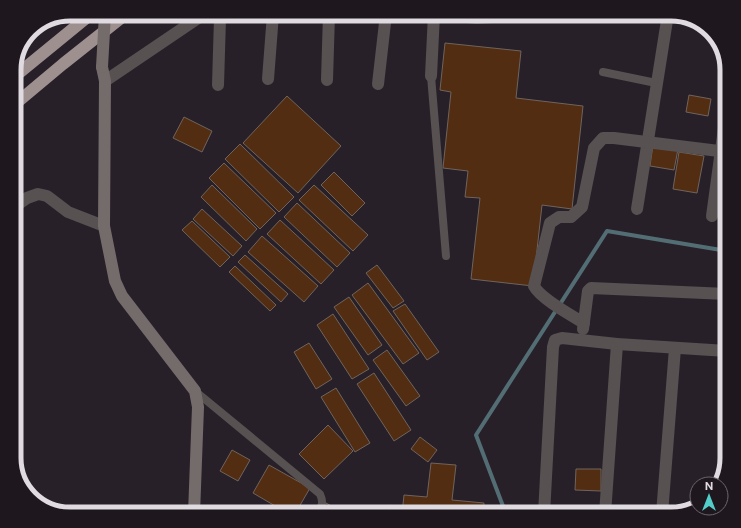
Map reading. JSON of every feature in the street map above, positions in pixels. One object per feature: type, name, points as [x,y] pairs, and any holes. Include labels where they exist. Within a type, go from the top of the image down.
[{"type":"highway","points":[[21,71],[82,21]]},
{"type":"highway","points":[[21,99],[117,21]]},
{"type":"street","points":[[105,21],[102,66],[105,81],[104,226],[117,288],[195,391],[198,407],[194,507]]},
{"type":"street","points":[[105,81],[194,21]]},
{"type":"street","points":[[218,85],[220,21]]},
{"type":"street","points":[[268,79],[272,21]]},
{"type":"street","points":[[327,80],[329,21]]},
{"type":"street","points":[[378,84],[385,21]]},
{"type":"street","points":[[431,76],[434,21]]},
{"type":"street","points":[[637,209],[667,21]]},
{"type":"street","points":[[584,323],[551,302],[534,287],[550,223],[559,216],[571,216],[582,207],[594,148],[603,138],[625,139],[720,151]]},
{"type":"street","points":[[712,216],[720,173]]},
{"type":"street","points":[[21,202],[38,194],[47,196],[68,212],[104,226]]},
{"type":"street","points":[[582,340],[588,291],[591,288],[720,294]]},
{"type":"street","points":[[544,507],[553,343],[562,338],[618,344],[720,351]]},
{"type":"street","points":[[606,507],[618,344]]},
{"type":"street","points":[[663,507],[675,348]]},
{"type":"lane","points":[[603,72],[656,83]]},
{"type":"lane","points":[[431,76],[446,256]]},
{"type":"lane","points":[[195,391],[320,494],[322,507]]},
{"type":"building","points":[[445,43],[521,51],[516,98],[583,106],[572,209],[542,205],[533,286],[471,279],[480,198],[465,197],[468,171],[443,168],[451,92],[440,90]]},
{"type":"building","points":[[689,95],[711,99],[708,116],[686,112]]},
{"type":"building","points":[[287,96],[341,146],[298,193],[243,143]]},
{"type":"building","points":[[184,117],[212,131],[202,152],[173,138]]},
{"type":"building","points":[[240,144],[294,197],[279,212],[225,159]]},
{"type":"building","points":[[653,145],[678,149],[674,170],[650,166]]},
{"type":"building","points":[[679,152],[704,156],[697,193],[673,189]]},
{"type":"building","points":[[224,163],[276,213],[260,229],[209,178]]},
{"type":"building","points":[[334,172],[365,203],[352,216],[321,185]]},
{"type":"building","points":[[212,185],[257,229],[246,241],[201,197]]},
{"type":"building","points":[[314,185],[368,235],[353,251],[299,200]]},
{"type":"building","points":[[297,203],[350,253],[337,267],[284,217]]},
{"type":"building","points":[[202,209],[242,246],[233,256],[193,219]]},
{"type":"building","points":[[280,220],[334,270],[321,284],[267,234]]},
{"type":"building","points":[[192,221],[230,257],[220,267],[182,230]]},
{"type":"building","points":[[262,236],[318,286],[304,302],[248,252]]},
{"type":"building","points":[[245,255],[288,294],[281,302],[238,262]]},
{"type":"building","points":[[377,265],[404,301],[393,308],[366,273]]},
{"type":"building","points":[[235,266],[276,305],[270,311],[229,272]]},
{"type":"building","points":[[368,283],[419,353],[403,364],[352,295]]},
{"type":"building","points":[[349,297],[382,345],[368,355],[334,307]]},
{"type":"building","points":[[405,304],[439,352],[427,360],[393,311]]},
{"type":"building","points":[[333,314],[369,369],[352,379],[317,325]]},
{"type":"building","points":[[309,343],[332,379],[316,389],[294,352]]},
{"type":"building","points":[[387,350],[420,396],[406,406],[373,360]]},
{"type":"building","points":[[374,373],[411,430],[394,441],[357,384]]},
{"type":"building","points":[[336,388],[370,443],[355,452],[321,397]]},
{"type":"building","points":[[328,425],[353,451],[324,479],[299,454]]},
{"type":"building","points":[[420,437],[437,450],[428,462],[411,449]]},
{"type":"building","points":[[232,450],[250,460],[238,481],[220,471]]},
{"type":"building","points":[[431,463],[456,465],[452,500],[484,503],[484,507],[403,507],[404,495],[427,497]]},
{"type":"building","points":[[269,465],[310,488],[299,507],[277,507],[253,493]]},
{"type":"building","points":[[576,469],[601,469],[601,491],[575,490]]},
{"type":"building","points":[[326,503],[333,507],[323,507]]},
{"type":"waterway","points":[[503,507],[476,435],[607,231],[720,250]]}]
